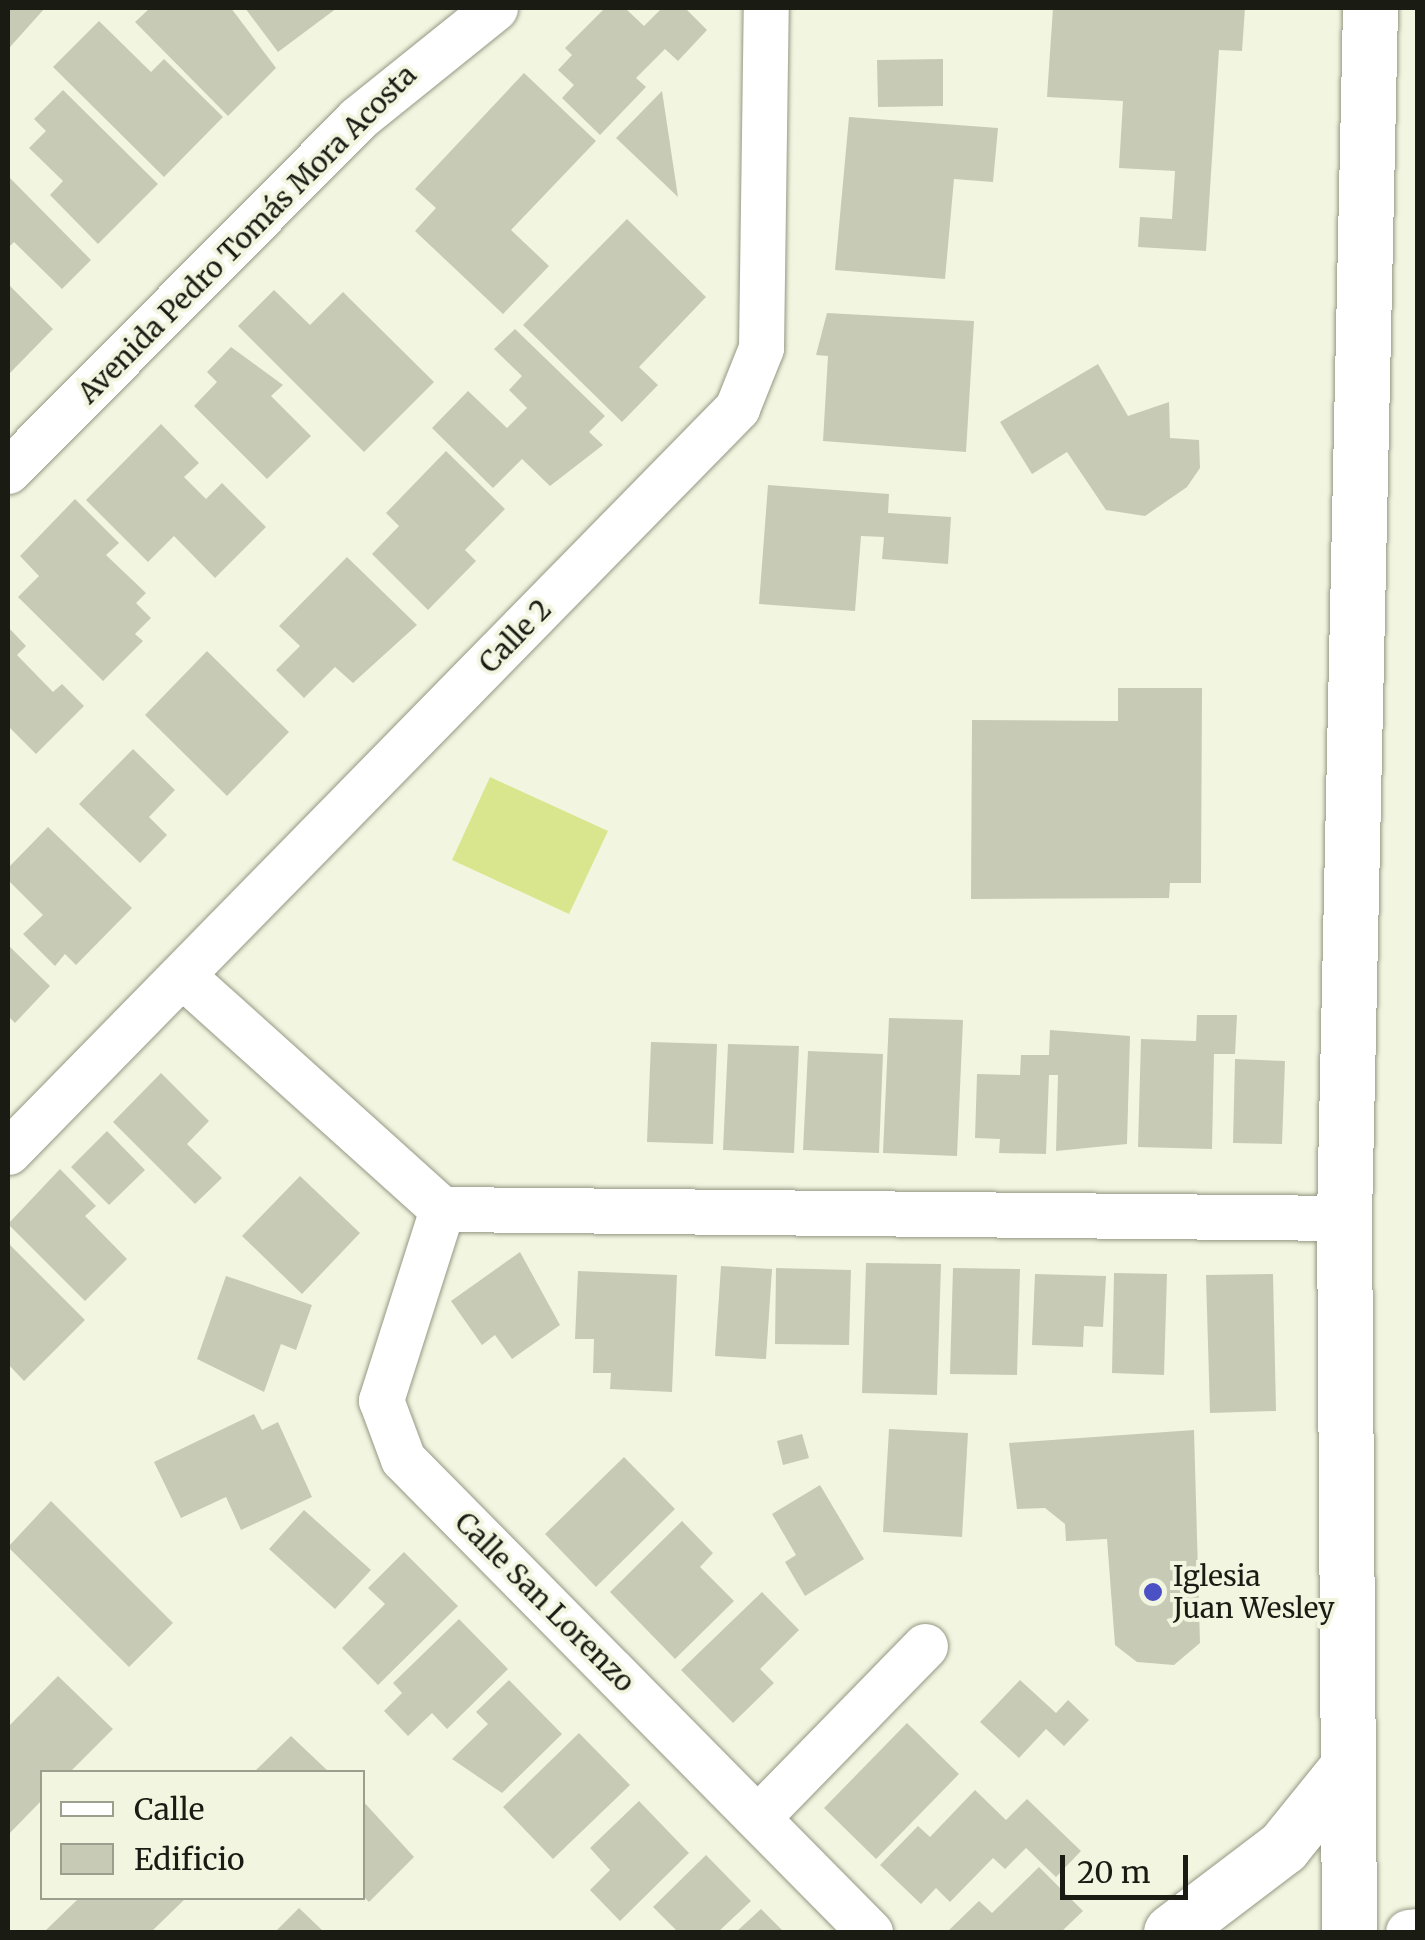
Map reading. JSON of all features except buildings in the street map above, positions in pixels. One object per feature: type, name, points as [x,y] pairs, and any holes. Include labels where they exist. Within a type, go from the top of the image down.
[{"type":"main road","points":[[1349,1932],[1344,1218],[1370,8]]},
{"type":"main road","points":[[1170,1932],[1282,1847],[1346,1768]]},
{"type":"street","name":"Avenida Pedro Tomás Mora Acosta","points":[[8,471],[357,119],[495,8]]},
{"type":"street","name":"Calle 2","points":[[8,1152],[737,408],[761,348],[766,8]]},
{"type":"street","points":[[183,976],[442,1209],[1344,1218]]},
{"type":"street","name":"Calle San Lorenzo","points":[[442,1209],[382,1400],[402,1459],[870,1932]]},
{"type":"street","points":[[758,1817],[925,1646]]},
{"type":"street","points":[[1408,1932],[1418,1930]]},
{"type":"green space","points":[[490,777],[608,831],[569,914],[452,860]]},
{"type":"place","name":"Iglesia Juan Wesley","points":[[1153,1592]]}]
